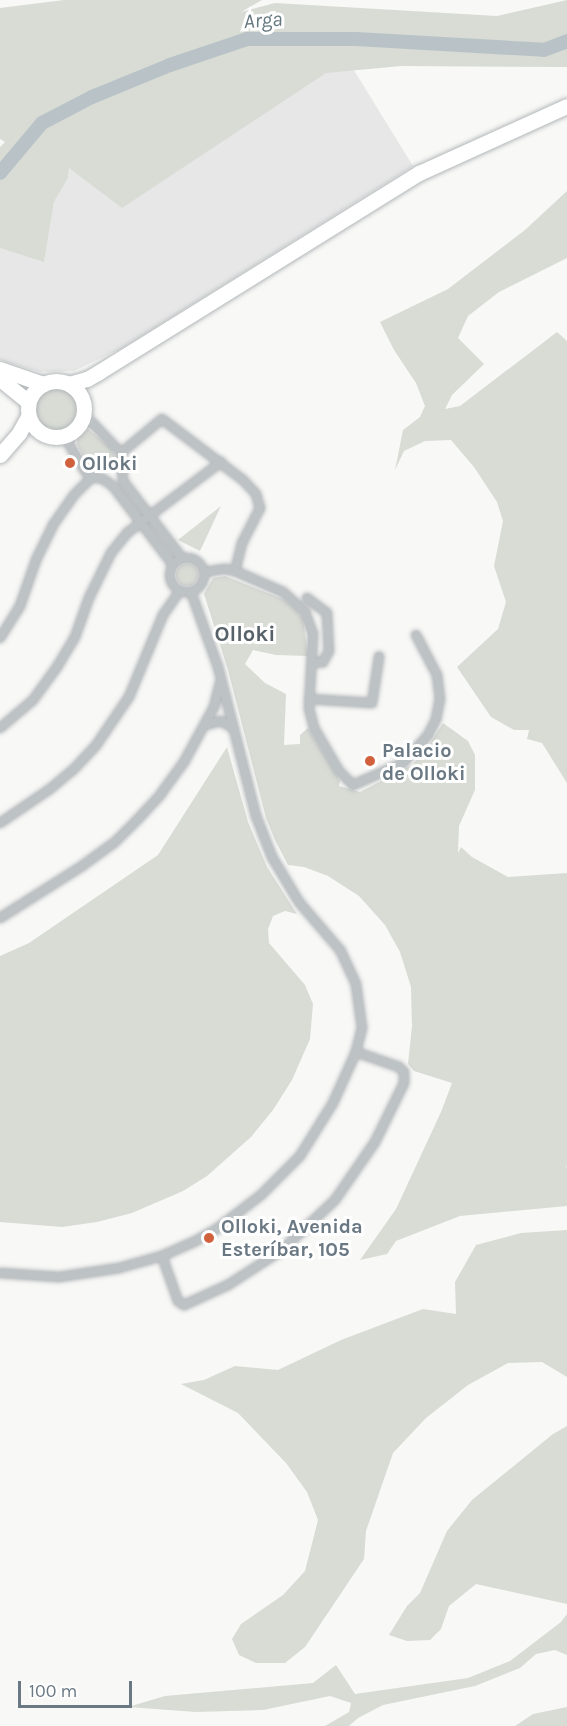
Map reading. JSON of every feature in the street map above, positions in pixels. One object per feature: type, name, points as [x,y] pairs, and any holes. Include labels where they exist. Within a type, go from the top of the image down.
[{"type":"highway","points":[[3,452],[28,409],[31,395],[43,384],[56,381],[69,384],[87,379],[418,173],[567,106]]},
{"type":"highway","points":[[82,398],[117,361]]},
{"type":"highway","points":[[0,369],[43,384]]},
{"type":"highway","points":[[0,379],[28,409],[40,433],[48,436],[64,436],[77,428],[84,414],[82,398],[69,384]]},
{"type":"highway","points":[[3,452],[40,433]]},
{"type":"street","points":[[84,414],[121,453],[123,481],[182,558]]},
{"type":"street","points":[[121,453],[162,419],[221,462],[256,494],[260,508],[242,543],[235,571]]},
{"type":"street","points":[[64,436],[85,471],[92,477],[103,479],[112,477],[121,468]]},
{"type":"street","points":[[0,728],[33,699],[57,667],[75,637],[88,598],[111,553],[127,533],[221,462]]},
{"type":"street","points":[[0,638],[20,606],[36,560],[53,525],[74,495],[92,477]]},
{"type":"street","points":[[103,479],[113,486],[173,565]]},
{"type":"street","points":[[182,558],[194,559],[205,572],[200,587],[191,592],[180,591],[174,587],[170,576],[173,565],[182,558]]},
{"type":"street","points":[[205,572],[225,569],[235,571],[283,592],[305,612],[313,634],[309,699],[314,728],[347,782],[353,785],[361,784],[403,763],[428,735],[436,719],[440,699],[437,675],[417,635]]},
{"type":"street","points":[[0,823],[56,784],[97,744],[129,697],[163,615],[180,591]]},
{"type":"street","points":[[0,1272],[33,1277],[59,1277],[119,1268],[162,1256],[218,1228],[242,1211],[281,1176],[320,1127],[356,1052],[362,1028],[356,984],[340,950],[298,902],[272,857],[256,816],[220,677],[191,592]]},
{"type":"street","points":[[307,598],[327,613],[329,651],[323,662],[312,663]]},
{"type":"street","points":[[309,699],[372,703],[379,657]]},
{"type":"street","points":[[0,918],[70,875],[114,843],[160,795],[205,725],[214,707],[220,677]]},
{"type":"street","points":[[205,725],[221,721],[233,728]]},
{"type":"street","points":[[162,1256],[178,1301],[184,1305],[228,1285],[282,1250],[335,1200],[375,1142],[404,1083],[404,1071],[399,1067],[356,1052]]},
{"type":"shaded area","points":[[64,0],[262,0],[241,12],[275,3],[497,16],[567,0],[567,67],[401,66],[326,73],[122,208],[69,168],[68,178],[54,202],[44,262],[0,248],[0,147],[5,142],[0,139],[0,8]]},
{"type":"shaded area","points":[[347,59],[413,166],[122,348],[74,371],[40,372],[0,360],[0,248],[44,261],[54,202],[68,178],[69,168],[91,182]]},
{"type":"shaded area","points":[[567,191],[567,258],[499,292],[468,316],[458,338],[484,364],[452,395],[445,409],[460,406],[557,332],[567,341],[567,783],[542,743],[527,739],[529,730],[514,730],[491,717],[457,667],[498,629],[506,602],[494,566],[503,521],[497,502],[474,467],[451,440],[425,441],[404,451],[395,470],[403,430],[420,417],[425,406],[416,383],[394,350],[380,322],[448,289],[525,230]]},
{"type":"shaded area","points":[[56,388],[71,394],[77,409],[71,424],[56,430],[41,424],[35,409],[41,394]]},
{"type":"shaded area","points":[[88,429],[110,447],[115,456],[110,468],[103,472],[91,470],[77,445],[77,439]]},
{"type":"shaded area","points":[[221,506],[200,551],[178,540]]},
{"type":"shaded area","points":[[187,564],[195,567],[198,575],[195,583],[187,586],[179,583],[176,575],[179,567]]},
{"type":"shaded area","points":[[225,576],[283,599],[296,609],[303,619],[308,656],[276,655],[253,650],[245,664],[265,683],[286,694],[284,745],[300,744],[300,735],[308,728],[340,781],[339,786],[360,792],[412,765],[427,748],[443,723],[468,741],[475,755],[475,790],[459,826],[458,853],[461,847],[472,857],[508,877],[567,873],[567,1167],[564,1164],[567,1168],[567,1206],[460,1216],[396,1241],[387,1254],[360,1260],[396,1209],[452,1083],[414,1071],[408,1064],[412,1026],[411,987],[400,952],[385,925],[359,896],[328,876],[304,867],[288,865],[275,840],[266,818],[228,670],[204,594],[213,578]]},
{"type":"shaded area","points":[[227,747],[248,822],[267,867],[297,914],[285,911],[273,916],[268,929],[269,943],[305,985],[313,1004],[310,1039],[292,1080],[273,1110],[251,1137],[207,1176],[183,1191],[132,1213],[97,1222],[62,1227],[0,1222],[0,956],[29,943],[158,855]]},
{"type":"shaded area","points":[[567,1230],[567,1377],[542,1362],[508,1363],[468,1385],[426,1418],[393,1453],[366,1531],[364,1559],[305,1647],[285,1663],[256,1663],[239,1655],[232,1639],[241,1624],[283,1595],[305,1571],[318,1520],[307,1492],[286,1463],[238,1413],[181,1384],[204,1380],[235,1366],[278,1370],[341,1340],[423,1309],[456,1314],[455,1282],[476,1245],[521,1233]]},
{"type":"shaded area","points":[[567,1426],[567,1604],[476,1584],[449,1606],[441,1629],[430,1640],[407,1641],[389,1635],[407,1606],[420,1593],[447,1531],[472,1500],[553,1434]]},
{"type":"shaded area","points":[[567,1614],[567,1655],[555,1650],[536,1654],[520,1668],[475,1686],[383,1705],[358,1718],[349,1726],[325,1726],[349,1712],[351,1703],[330,1696],[263,1710],[196,1712],[128,1707],[165,1696],[313,1683],[336,1665],[355,1694],[468,1678],[510,1661],[561,1622]]},
{"type":"shaded area","points":[[567,1707],[567,1726],[515,1726],[533,1714]]},
{"type":"waterway","name":"Arga","points":[[0,173],[42,123],[92,97],[170,65],[247,39],[356,39],[544,50],[567,41]]},
{"type":"place","name":"Olloki","points":[[70,463]]},
{"type":"place","name":"Palacio de Olloki","points":[[370,761]]},
{"type":"place","name":"Olloki, Avenida Esteríbar, 105","points":[[209,1238]]},
{"type":"district","name":"Olloki","points":[[245,635]]}]
